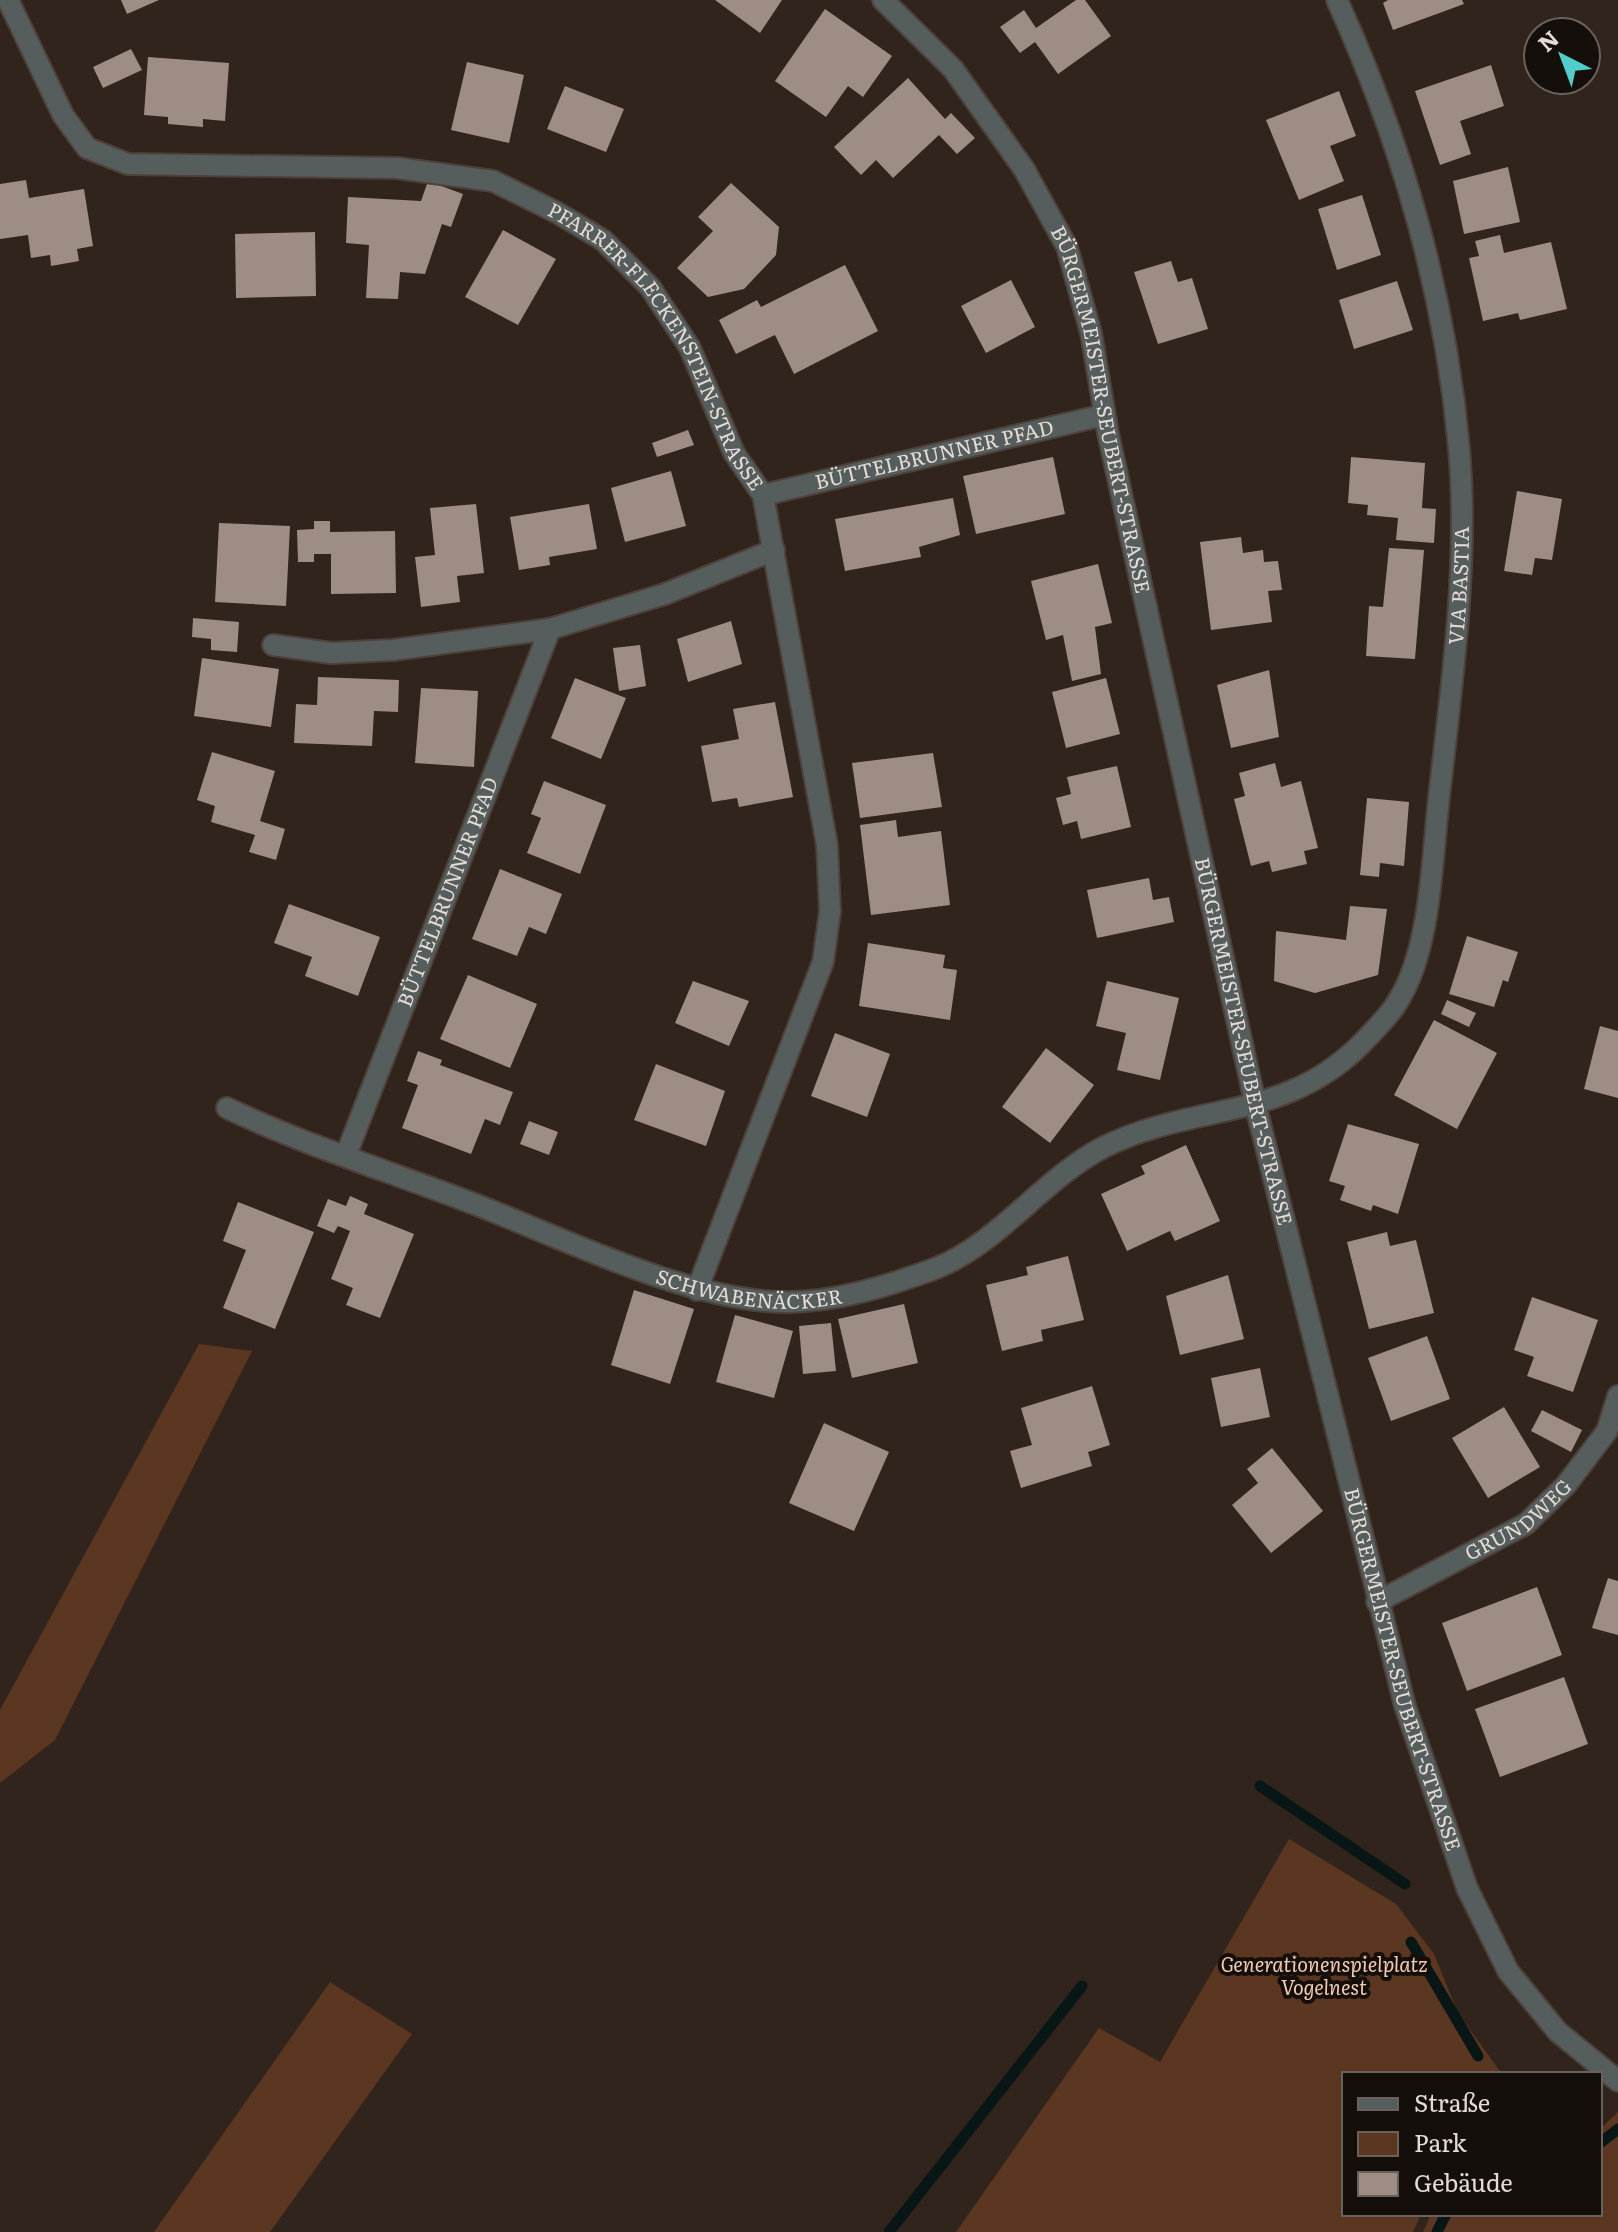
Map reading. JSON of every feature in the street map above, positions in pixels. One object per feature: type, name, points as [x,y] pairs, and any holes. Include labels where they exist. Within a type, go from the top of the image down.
[{"type":"street","name":"PFARRER-FLECKENSTEIN-STRASSE","points":[[8,0],[63,115],[87,148],[128,164],[397,168],[493,181],[556,212],[603,240],[650,287],[690,348],[734,453],[763,495],[827,845],[830,911],[823,962],[697,1290]]},
{"type":"street","name":"BÜRGERMEISTER-SEUBERT-STRASSE","points":[[883,0],[953,69],[1024,169],[1067,247],[1091,333],[1104,415],[1256,1107],[1405,1706],[1473,1902],[1518,1983],[1558,2032],[1618,2081]]},
{"type":"street","name":"VIA BASTIA","points":[[1256,1107],[1321,1077],[1365,1041],[1400,1000],[1419,946],[1459,621],[1459,452],[1443,328],[1402,165],[1368,69],[1337,0]]},
{"type":"street","name":"BÜTTELBRUNNER PFAD","points":[[763,495],[1104,415]]},
{"type":"street","points":[[273,645],[331,653],[393,650],[550,629],[665,594],[774,550]]},
{"type":"street","name":"BÜTTELBRUNNER PFAD","points":[[346,1155],[550,629]]},
{"type":"street","name":"SCHWABENÄCKER","points":[[227,1108],[697,1290],[784,1302],[834,1298],[894,1282],[953,1259],[1099,1150],[1146,1129],[1256,1107]]},
{"type":"street","name":"GRUNDWEG","points":[[1377,1602],[1526,1524],[1566,1485],[1607,1431],[1618,1396]]},
{"type":"green space","points":[[199,1344],[252,1351],[55,1740],[0,1783],[0,1710]]},
{"type":"green space","name":"Generationenspielplatz Vogelnest","points":[[1289,1839],[1396,1904],[1434,1954],[1458,2013],[1501,2072],[1342,2072],[1342,2216],[1420,2216],[1413,2232],[956,2232],[1099,2028],[1160,2062]]},
{"type":"green space","points":[[330,1982],[412,2034],[270,2232],[154,2232]]},
{"type":"green space","points":[[1618,2112],[1618,2232],[1423,2232],[1430,2216],[1602,2216],[1602,2127]]},
{"type":"building","points":[[121,0],[159,0],[127,14]]},
{"type":"building","points":[[715,0],[782,0],[760,33]]},
{"type":"building","points":[[1076,0],[1085,0],[1111,36],[1058,74],[1035,42],[1020,53],[1000,27],[1024,10],[1036,28]]},
{"type":"building","points":[[1388,0],[1462,0],[1464,4],[1393,30],[1383,3]]},
{"type":"building","points":[[825,9],[892,56],[863,97],[848,86],[826,117],[775,81]]},
{"type":"building","points":[[131,49],[142,70],[103,88],[93,67]]},
{"type":"building","points":[[148,57],[229,63],[225,121],[203,119],[203,127],[168,124],[168,117],[144,115]]},
{"type":"building","points":[[467,62],[524,75],[509,143],[451,130]]},
{"type":"building","points":[[1491,65],[1504,106],[1460,121],[1471,154],[1440,165],[1415,91]]},
{"type":"building","points":[[908,78],[945,119],[951,113],[975,138],[957,154],[939,135],[893,178],[876,160],[861,175],[834,147]]},
{"type":"building","points":[[565,86],[624,109],[606,152],[547,129]]},
{"type":"building","points":[[1339,91],[1356,136],[1330,146],[1344,181],[1299,200],[1266,120]]},
{"type":"building","points":[[1508,167],[1520,222],[1464,234],[1453,181]]},
{"type":"building","points":[[26,180],[29,198],[84,189],[93,246],[77,249],[79,261],[51,266],[50,255],[31,258],[28,235],[0,239],[0,184]]},
{"type":"building","points":[[428,181],[463,194],[451,227],[442,224],[425,274],[400,272],[398,299],[366,298],[369,245],[346,243],[348,197],[421,201]]},
{"type":"building","points":[[731,183],[779,227],[776,255],[744,289],[708,297],[677,268],[713,231],[698,217]]},
{"type":"building","points":[[1362,195],[1381,255],[1337,270],[1318,209]]},
{"type":"building","points":[[503,230],[556,259],[518,325],[465,297]]},
{"type":"building","points":[[315,232],[316,296],[236,298],[235,234]]},
{"type":"building","points":[[1500,235],[1504,253],[1551,242],[1567,309],[1520,320],[1518,313],[1483,321],[1469,258],[1479,256],[1475,241]]},
{"type":"building","points":[[1171,261],[1178,282],[1192,278],[1208,329],[1158,344],[1134,272]]},
{"type":"building","points":[[845,265],[878,331],[794,374],[775,335],[736,354],[719,320],[757,300],[761,307]]},
{"type":"building","points":[[1011,280],[1035,327],[986,353],[961,306]]},
{"type":"building","points":[[1397,281],[1413,330],[1354,349],[1339,300]]},
{"type":"building","points":[[688,430],[694,445],[657,457],[652,443]]},
{"type":"building","points":[[1053,457],[1065,514],[976,534],[963,476]]},
{"type":"building","points":[[1351,457],[1425,463],[1422,508],[1436,509],[1434,543],[1396,540],[1398,518],[1367,515],[1368,505],[1348,503]]},
{"type":"building","points":[[671,471],[686,526],[625,542],[611,488]]},
{"type":"building","points":[[1517,491],[1562,499],[1552,560],[1535,558],[1532,575],[1504,571]]},
{"type":"building","points":[[953,498],[960,535],[919,547],[921,557],[845,571],[835,519]]},
{"type":"building","points":[[476,504],[484,573],[457,576],[460,602],[421,607],[415,557],[435,555],[430,508]]},
{"type":"building","points":[[589,504],[597,549],[549,557],[550,565],[519,570],[510,517]]},
{"type":"building","points":[[314,521],[330,521],[330,532],[395,531],[396,593],[331,594],[331,554],[314,554],[314,562],[298,562],[297,530],[314,529]]},
{"type":"building","points":[[219,523],[290,526],[286,606],[215,602]]},
{"type":"building","points":[[1241,537],[1243,553],[1263,550],[1264,562],[1278,561],[1282,590],[1268,591],[1272,622],[1211,630],[1200,542]]},
{"type":"building","points":[[1389,548],[1424,550],[1415,659],[1366,656],[1369,606],[1383,607]]},
{"type":"building","points":[[1098,564],[1112,623],[1095,627],[1101,674],[1072,681],[1063,635],[1046,640],[1031,581]]},
{"type":"building","points":[[193,618],[239,622],[237,652],[211,650],[211,639],[192,637]]},
{"type":"building","points":[[731,621],[742,664],[688,682],[677,639]]},
{"type":"building","points":[[640,645],[646,686],[619,691],[613,648]]},
{"type":"building","points":[[202,658],[279,669],[271,727],[194,716]]},
{"type":"building","points":[[1269,670],[1279,737],[1231,748],[1217,685]]},
{"type":"building","points":[[318,677],[399,680],[398,712],[374,711],[372,746],[294,743],[296,704],[317,705]]},
{"type":"building","points":[[575,678],[626,698],[601,759],[551,738]]},
{"type":"building","points":[[1106,678],[1120,734],[1066,748],[1052,692]]},
{"type":"building","points":[[421,688],[478,691],[474,767],[415,763]]},
{"type":"building","points":[[775,702],[793,797],[739,807],[737,798],[712,802],[701,746],[739,739],[733,709]]},
{"type":"building","points":[[212,752],[275,771],[260,821],[285,829],[276,860],[249,852],[255,835],[211,822],[215,806],[197,800]]},
{"type":"building","points":[[933,753],[942,807],[860,818],[852,763]]},
{"type":"building","points":[[1275,763],[1281,787],[1301,781],[1318,848],[1304,851],[1307,864],[1272,872],[1269,861],[1251,866],[1234,799],[1245,796],[1239,773]]},
{"type":"building","points":[[1117,766],[1131,827],[1081,839],[1077,821],[1063,825],[1056,798],[1071,794],[1067,777]]},
{"type":"building","points":[[544,781],[606,805],[580,874],[527,853],[541,818],[531,814]]},
{"type":"building","points":[[1367,798],[1409,802],[1404,866],[1380,863],[1379,877],[1360,875]]},
{"type":"building","points":[[896,820],[898,837],[941,831],[950,905],[871,915],[860,825]]},
{"type":"building","points":[[500,869],[562,894],[546,934],[529,927],[517,956],[472,939]]},
{"type":"building","points":[[1149,878],[1153,900],[1169,897],[1174,922],[1097,938],[1087,890]]},
{"type":"building","points":[[289,904],[380,937],[358,996],[305,976],[312,957],[274,943]]},
{"type":"building","points":[[1350,906],[1387,909],[1378,975],[1315,993],[1274,981],[1276,931],[1346,940]]},
{"type":"building","points":[[1467,936],[1518,952],[1508,982],[1503,980],[1494,1007],[1449,994]]},
{"type":"building","points":[[868,943],[945,955],[943,968],[957,970],[950,1020],[859,1006]]},
{"type":"building","points":[[468,975],[537,1004],[510,1068],[440,1039]]},
{"type":"building","points":[[693,981],[749,1001],[729,1046],[675,1023]]},
{"type":"building","points":[[1107,981],[1179,998],[1160,1080],[1117,1070],[1126,1033],[1096,1026]]},
{"type":"building","points":[[1447,1000],[1476,1013],[1469,1027],[1441,1014]]},
{"type":"building","points":[[1434,1020],[1497,1053],[1457,1129],[1394,1095]]},
{"type":"building","points":[[1600,1026],[1618,1031],[1618,1098],[1584,1089]]},
{"type":"building","points":[[835,1033],[890,1054],[867,1117],[811,1096]]},
{"type":"building","points":[[1046,1048],[1094,1085],[1050,1143],[1002,1107]]},
{"type":"building","points":[[418,1051],[442,1060],[440,1065],[513,1092],[500,1125],[485,1119],[471,1154],[402,1128],[418,1085],[407,1081]]},
{"type":"building","points":[[656,1064],[725,1091],[706,1146],[634,1120]]},
{"type":"building","points":[[529,1121],[558,1132],[549,1155],[520,1144]]},
{"type":"building","points":[[1348,1124],[1419,1144],[1398,1214],[1373,1205],[1371,1211],[1340,1200],[1345,1186],[1329,1181]]},
{"type":"building","points":[[1186,1145],[1220,1221],[1175,1241],[1170,1231],[1127,1251],[1101,1194],[1145,1174],[1141,1166]]},
{"type":"building","points":[[350,1196],[368,1204],[364,1214],[414,1234],[380,1318],[346,1305],[353,1288],[331,1279],[350,1231],[338,1226],[334,1233],[317,1226],[328,1199],[346,1206]]},
{"type":"building","points":[[238,1202],[314,1232],[275,1329],[223,1308],[246,1250],[223,1241]]},
{"type":"building","points":[[1387,1232],[1390,1246],[1416,1240],[1434,1313],[1369,1329],[1347,1242]]},
{"type":"building","points":[[1068,1256],[1084,1320],[1041,1330],[1043,1341],[1002,1351],[986,1285],[1028,1275],[1026,1267]]},
{"type":"building","points":[[1228,1275],[1244,1339],[1180,1355],[1166,1296]]},
{"type":"building","points":[[634,1290],[694,1309],[670,1384],[611,1365]]},
{"type":"building","points":[[1532,1297],[1598,1320],[1573,1392],[1527,1376],[1534,1357],[1514,1350]]},
{"type":"building","points":[[904,1304],[918,1363],[852,1378],[838,1319]]},
{"type":"building","points":[[735,1315],[793,1331],[774,1398],[716,1382]]},
{"type":"building","points":[[831,1323],[836,1371],[803,1374],[799,1326]]},
{"type":"building","points":[[1427,1336],[1450,1399],[1391,1421],[1368,1358]]},
{"type":"building","points":[[1260,1368],[1270,1417],[1221,1427],[1211,1378]]},
{"type":"building","points":[[1092,1386],[1110,1445],[1088,1452],[1092,1466],[1021,1488],[1010,1451],[1032,1445],[1021,1408]]},
{"type":"building","points":[[1504,1407],[1540,1467],[1488,1498],[1452,1438]]},
{"type":"building","points":[[1542,1410],[1582,1430],[1571,1452],[1531,1431]]},
{"type":"building","points":[[824,1423],[889,1452],[854,1531],[789,1503]]},
{"type":"building","points":[[1272,1448],[1323,1511],[1271,1553],[1232,1505],[1258,1483],[1247,1469]]},
{"type":"building","points":[[1608,1578],[1618,1581],[1618,1635],[1592,1628]]},
{"type":"building","points":[[1537,1587],[1562,1655],[1467,1691],[1442,1623]]},
{"type":"building","points":[[1564,1677],[1588,1744],[1500,1777],[1475,1709]]},
{"type":"waterway","points":[[1260,1786],[1405,1884]]},
{"type":"waterway","points":[[1411,1942],[1478,2056]]},
{"type":"waterway","points":[[889,2232],[1082,1986]]},
{"type":"waterway","points":[[1602,2141],[1618,2129]]},
{"type":"waterway","points":[[1437,2232],[1445,2216]]}]
